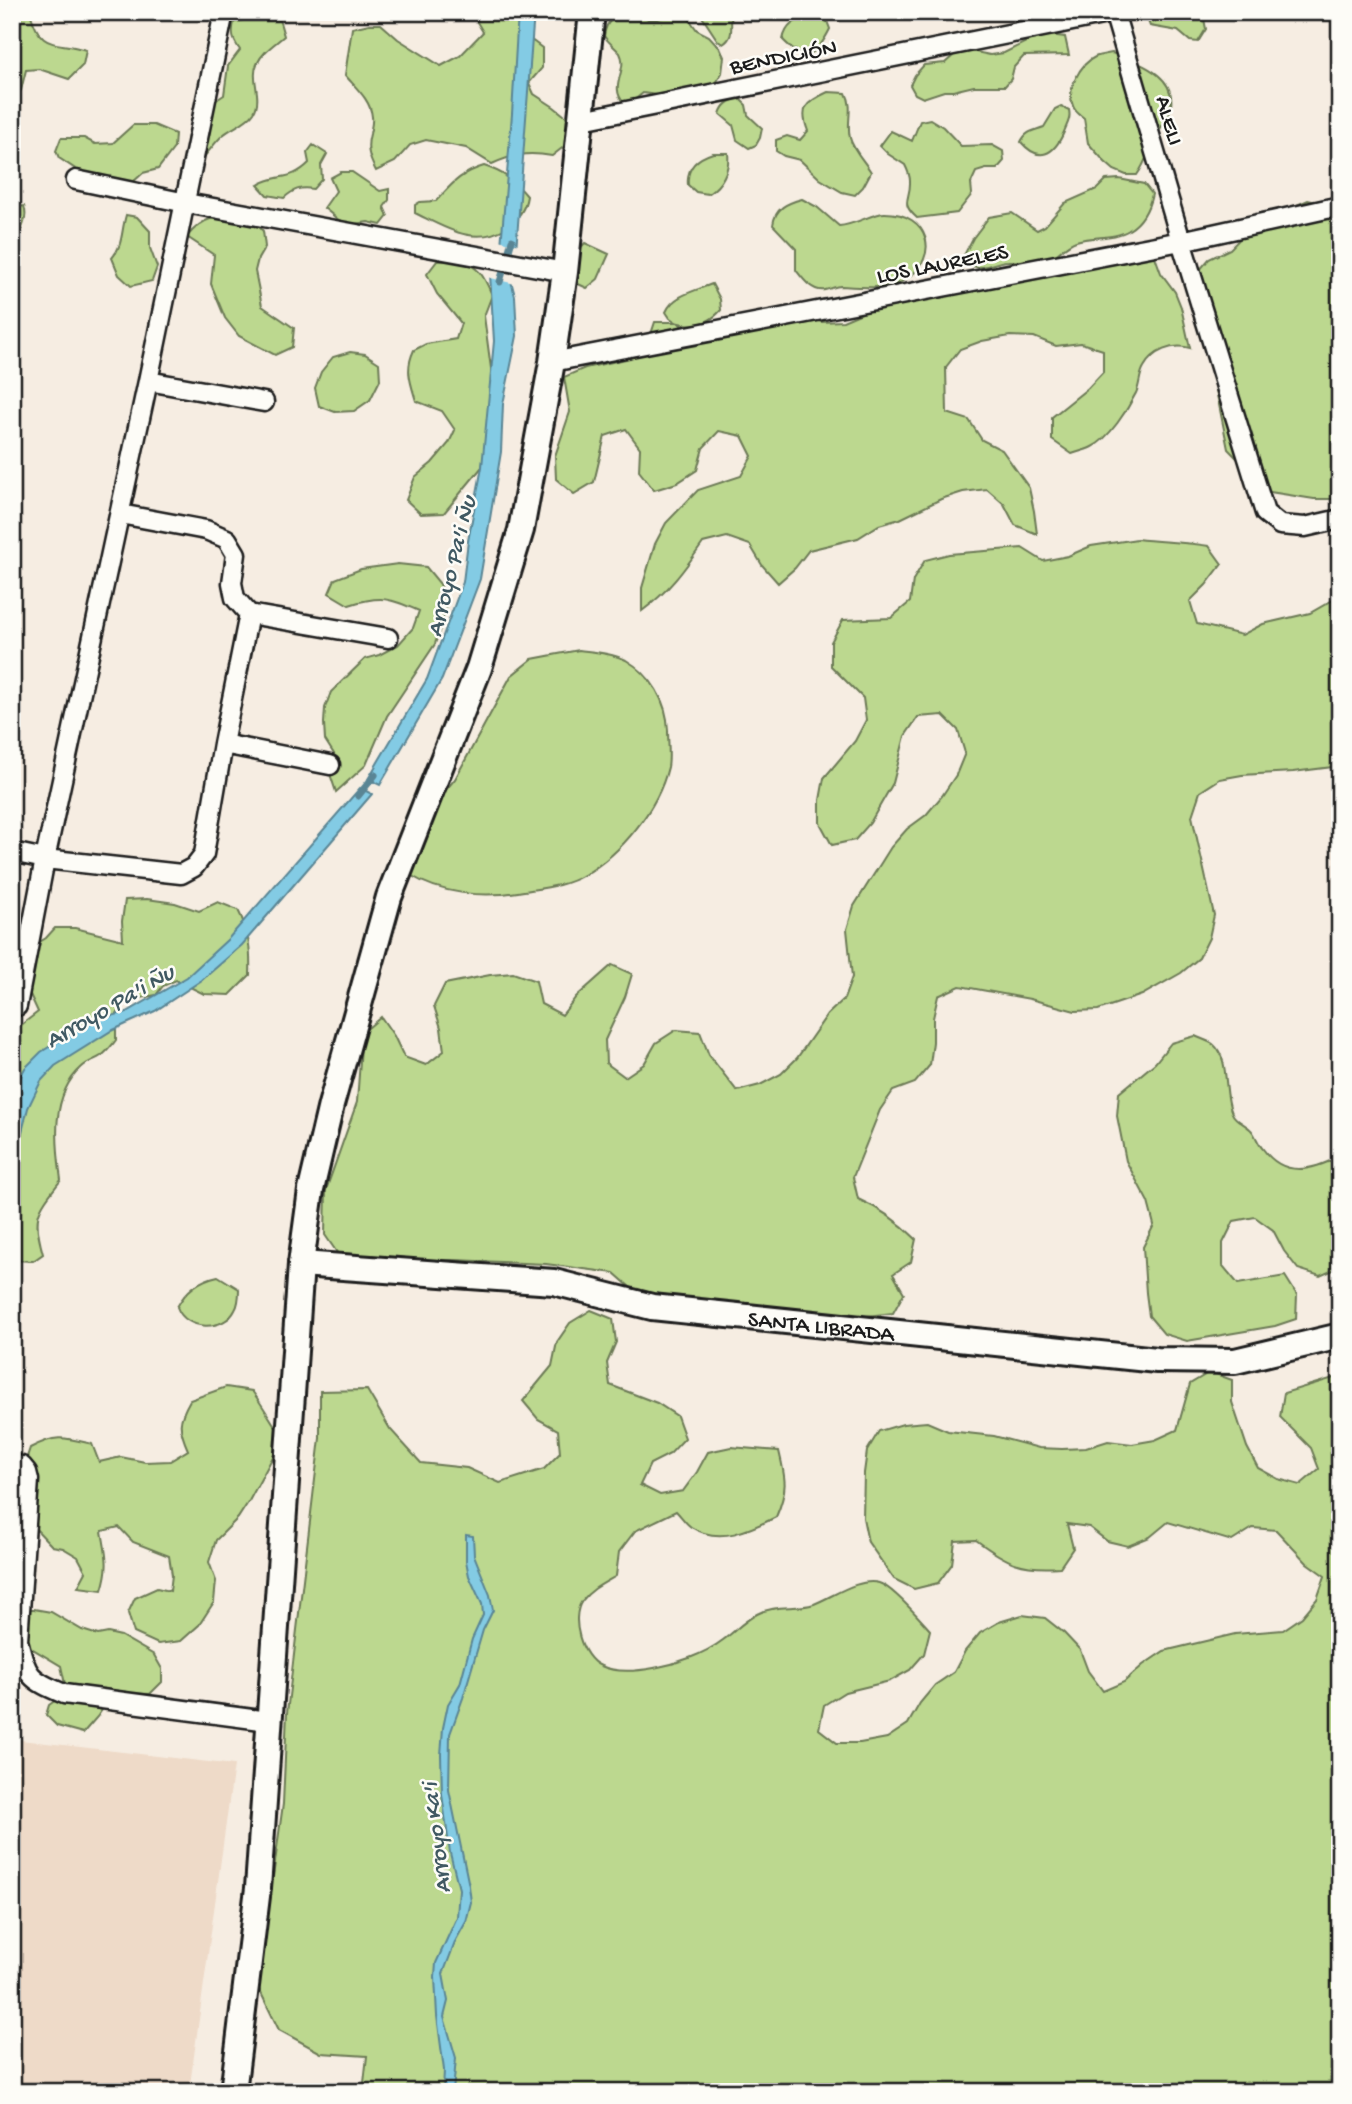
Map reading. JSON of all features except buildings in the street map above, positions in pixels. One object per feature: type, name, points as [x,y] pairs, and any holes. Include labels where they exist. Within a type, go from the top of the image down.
[{"type":"main road","points":[[233,2092],[258,1888],[302,1264],[311,1191],[331,1105],[389,897],[479,668],[522,530],[565,272],[592,12]]},
{"type":"main road","name":"SANTA LIBRADA","points":[[302,1264],[554,1282],[652,1307],[1157,1360],[1235,1361],[1340,1336]]},
{"type":"street","points":[[17,1006],[45,859],[186,203],[223,12]]},
{"type":"street","name":"BENDICIÓN","points":[[582,120],[1115,12]]},
{"type":"street","name":"ALELI","points":[[1115,12],[1181,241],[1265,513],[1280,525],[1305,527],[1340,519]]},
{"type":"street","points":[[76,180],[186,203],[565,272]]},
{"type":"street","name":"LOS LAURELES","points":[[552,362],[1181,241],[1340,206]]},
{"type":"street","points":[[148,381],[264,402]]},
{"type":"street","points":[[120,514],[206,530],[227,538],[236,554],[232,583],[235,598],[249,614],[388,638]]},
{"type":"street","points":[[12,852],[45,859],[181,874],[194,867],[204,854],[249,614]]},
{"type":"street","points":[[223,744],[330,765]]},
{"type":"street","points":[[12,1464],[22,1466],[29,1480],[18,1640],[24,1666],[37,1682],[64,1694],[268,1721]]},
{"type":"shaded area","points":[[12,1739],[234,1765],[189,2092],[12,2092]]},
{"type":"green space","points":[[12,12],[30,12],[34,25],[44,39],[86,50],[83,65],[69,79],[39,69],[26,70],[21,90],[12,101]]},
{"type":"green space","points":[[259,12],[277,12],[284,36],[265,52],[255,69],[257,100],[254,112],[223,135],[201,160],[188,154],[187,143],[191,126],[201,112],[224,95],[228,66],[240,50],[233,37],[234,22],[263,16]]},
{"type":"green space","points":[[471,12],[521,12],[526,36],[542,48],[542,68],[529,83],[534,94],[570,120],[566,145],[552,156],[521,155],[492,164],[466,148],[426,140],[410,145],[395,162],[376,171],[368,148],[371,111],[362,94],[345,75],[352,28],[381,24],[398,39],[441,66],[460,56],[483,32]]},
{"type":"green space","points":[[619,12],[636,12],[648,19],[672,14],[689,19],[697,30],[709,36],[724,57],[722,73],[713,88],[678,98],[643,93],[633,101],[624,103],[618,90],[622,59],[620,53],[604,36],[607,25]]},
{"type":"green space","points":[[699,12],[762,12],[754,18],[732,14],[731,34],[723,44],[718,41]]},
{"type":"green space","points":[[815,12],[825,16],[830,29],[815,50],[805,54],[798,52],[783,40],[787,29]]},
{"type":"green space","points":[[1007,12],[1038,12],[1034,19],[1023,20],[1016,19]]},
{"type":"green space","points":[[1167,12],[1192,12],[1204,19],[1206,29],[1198,42],[1190,41],[1178,31],[1150,26],[1148,21]]},
{"type":"green space","points":[[1042,34],[1065,37],[1069,55],[1024,56],[1014,67],[1011,79],[1005,86],[974,86],[923,98],[915,94],[910,85],[924,65],[945,63],[954,55],[971,51],[990,55],[1004,53]]},
{"type":"green space","points":[[1112,53],[1146,67],[1165,82],[1170,92],[1168,117],[1137,175],[1126,175],[1114,170],[1088,143],[1084,118],[1075,110],[1071,100],[1073,85],[1084,65],[1095,57]]},
{"type":"green space","points":[[828,92],[846,93],[850,138],[871,172],[855,195],[842,192],[820,179],[800,160],[776,151],[776,140],[787,136],[800,140],[808,131],[804,117],[806,107],[814,99]]},
{"type":"green space","points":[[739,98],[746,105],[748,115],[762,128],[756,145],[749,148],[737,140],[733,125],[720,114],[727,103]]},
{"type":"green space","points":[[1061,106],[1069,110],[1069,116],[1056,146],[1046,154],[1034,153],[1028,149],[1021,142],[1025,136],[1044,127],[1055,109]]},
{"type":"green space","points":[[930,119],[943,127],[961,146],[992,145],[1003,151],[1004,161],[997,169],[976,172],[971,183],[972,194],[957,213],[917,218],[907,204],[910,181],[905,165],[880,146],[891,131],[912,141],[920,121]]},
{"type":"green space","points":[[133,125],[154,125],[175,134],[174,148],[158,169],[143,173],[132,183],[114,184],[77,170],[59,158],[56,151],[61,138],[84,138],[95,144],[113,143]]},
{"type":"green space","points":[[313,145],[327,154],[321,165],[322,179],[313,189],[297,189],[284,198],[267,195],[258,185],[302,169],[309,163],[307,153]]},
{"type":"green space","points":[[713,153],[728,153],[724,176],[708,194],[696,192],[688,185],[691,168]]},
{"type":"green space","points":[[484,166],[508,177],[527,196],[520,213],[507,227],[483,236],[471,235],[448,229],[415,213],[415,205],[436,201],[462,176]]},
{"type":"green space","points":[[341,172],[352,172],[380,191],[389,189],[389,200],[384,207],[388,216],[381,225],[340,221],[324,208],[336,191],[330,178]]},
{"type":"green space","points":[[1119,179],[1144,184],[1152,194],[1144,214],[1129,230],[1117,235],[1076,241],[1040,262],[1008,261],[974,267],[962,259],[973,238],[989,217],[1012,213],[1037,230],[1045,226],[1065,203],[1097,189],[1106,180]]},
{"type":"green space","points":[[802,199],[817,207],[839,226],[885,213],[912,220],[925,238],[927,249],[924,260],[917,271],[899,283],[874,287],[837,286],[825,290],[816,289],[796,270],[796,249],[773,225],[776,214],[783,207]]},
{"type":"green space","points":[[1308,200],[1340,208],[1338,499],[1314,499],[1270,492],[1228,449],[1216,390],[1219,359],[1198,272],[1209,259],[1230,249],[1254,224]]},
{"type":"green space","points":[[24,206],[25,221],[12,244],[12,208]]},
{"type":"green space","points":[[247,214],[263,231],[265,247],[255,271],[262,306],[294,328],[292,347],[275,355],[239,336],[225,318],[211,284],[214,255],[187,237],[206,220]]},
{"type":"green space","points":[[126,215],[137,217],[150,231],[150,248],[157,267],[152,281],[131,286],[119,275],[112,258],[120,244]]},
{"type":"green space","points":[[585,243],[609,254],[598,279],[587,288],[576,283],[573,271],[577,252]]},
{"type":"green space","points":[[1153,251],[1161,273],[1175,292],[1181,307],[1190,348],[1170,348],[1148,361],[1142,370],[1136,393],[1123,415],[1111,431],[1092,447],[1072,454],[1052,440],[1052,417],[1103,372],[1103,350],[1081,343],[1056,346],[1034,337],[1010,336],[982,341],[960,349],[946,367],[947,413],[969,420],[982,440],[1002,450],[1029,488],[1037,534],[1015,525],[1004,504],[987,489],[963,492],[879,525],[858,538],[809,550],[795,568],[778,583],[762,565],[750,545],[727,537],[703,543],[668,588],[642,611],[642,588],[655,544],[666,523],[698,490],[741,476],[752,456],[742,436],[719,431],[703,448],[697,470],[677,483],[654,490],[639,471],[640,448],[626,429],[605,436],[594,482],[574,494],[556,479],[555,456],[570,412],[564,377],[585,368],[630,358],[648,343],[655,322],[676,322],[666,312],[669,306],[692,291],[712,284],[720,299],[721,310],[702,323],[679,323],[693,338],[802,311],[821,322],[843,321],[907,294]]},
{"type":"green space","points":[[457,260],[479,272],[492,295],[484,316],[494,391],[482,467],[444,513],[421,514],[406,500],[415,477],[432,463],[449,443],[455,430],[442,411],[416,401],[409,369],[414,350],[426,344],[456,339],[461,323],[437,294],[427,274],[437,261]]},
{"type":"green space","points":[[350,352],[365,354],[379,363],[380,380],[370,400],[354,411],[335,412],[319,406],[315,388],[321,372],[333,357]]},
{"type":"green space","points":[[1137,539],[1209,546],[1222,564],[1190,601],[1197,624],[1242,635],[1263,624],[1310,613],[1340,596],[1340,766],[1220,779],[1200,792],[1192,816],[1214,915],[1209,938],[1199,958],[1181,973],[1142,995],[1098,1010],[1075,1011],[1030,999],[960,986],[938,996],[933,1018],[930,1065],[915,1083],[893,1091],[880,1110],[853,1177],[858,1199],[889,1216],[916,1239],[911,1262],[893,1274],[904,1293],[893,1313],[849,1318],[642,1308],[631,1288],[614,1273],[546,1264],[360,1260],[338,1254],[325,1235],[326,1190],[357,1102],[362,1033],[381,1017],[404,1057],[426,1065],[444,1051],[434,1006],[445,984],[513,973],[536,981],[541,1004],[562,1015],[576,997],[612,965],[632,974],[625,997],[605,1040],[606,1063],[625,1077],[644,1064],[656,1043],[676,1030],[700,1032],[709,1055],[737,1091],[760,1085],[781,1074],[797,1058],[827,1015],[844,999],[852,977],[847,929],[854,906],[891,847],[907,829],[926,815],[942,796],[956,775],[965,753],[958,730],[943,715],[918,717],[905,736],[893,783],[870,823],[855,840],[832,845],[820,823],[824,778],[855,741],[866,720],[863,698],[831,666],[831,642],[843,620],[891,618],[910,602],[913,580],[925,560],[949,554],[1022,548],[1043,561],[1068,556],[1091,546]]},
{"type":"green space","points":[[398,564],[426,567],[440,584],[447,601],[442,622],[435,644],[387,716],[366,765],[336,792],[330,774],[334,754],[325,740],[324,723],[325,708],[331,692],[365,659],[398,645],[413,628],[419,611],[385,599],[349,605],[329,593],[335,579],[361,569]]},
{"type":"green space","points":[[579,650],[615,656],[635,666],[650,681],[665,709],[668,767],[656,799],[636,829],[598,866],[576,879],[552,886],[504,894],[462,893],[435,887],[410,875],[440,797],[455,779],[511,676],[532,659]]},
{"type":"green space","points":[[147,899],[175,903],[199,911],[218,902],[238,910],[248,941],[250,975],[230,995],[204,994],[176,980],[163,986],[156,995],[125,1001],[116,1015],[116,1040],[72,1078],[60,1105],[57,1135],[61,1180],[39,1214],[38,1230],[43,1254],[33,1261],[12,1260],[12,1036],[16,1029],[38,1012],[27,988],[12,977],[12,959],[46,938],[55,928],[75,928],[123,940],[125,900]]},
{"type":"green space","points":[[1195,1036],[1212,1044],[1219,1051],[1232,1113],[1252,1131],[1271,1158],[1289,1168],[1299,1169],[1319,1165],[1340,1156],[1340,1267],[1320,1276],[1298,1269],[1273,1230],[1255,1217],[1234,1221],[1223,1243],[1223,1266],[1238,1284],[1285,1276],[1297,1295],[1296,1319],[1275,1326],[1187,1341],[1164,1334],[1149,1316],[1143,1247],[1154,1225],[1148,1202],[1126,1161],[1117,1116],[1119,1093],[1155,1063],[1171,1043]]},
{"type":"green space","points":[[218,1276],[239,1289],[235,1310],[230,1317],[215,1325],[206,1326],[188,1321],[177,1307],[181,1301],[199,1283]]},
{"type":"green space","points":[[591,1310],[613,1319],[616,1342],[607,1363],[610,1385],[657,1403],[677,1416],[685,1438],[670,1454],[650,1464],[640,1485],[660,1495],[683,1491],[708,1452],[731,1447],[779,1451],[785,1484],[776,1517],[745,1531],[712,1535],[689,1526],[676,1511],[635,1531],[619,1552],[616,1576],[589,1593],[579,1608],[577,1627],[588,1655],[601,1666],[620,1671],[663,1666],[708,1650],[764,1611],[807,1606],[855,1585],[879,1583],[899,1597],[930,1630],[924,1654],[910,1670],[890,1681],[845,1692],[824,1705],[819,1729],[837,1743],[860,1743],[887,1738],[908,1724],[935,1685],[954,1672],[965,1651],[980,1633],[999,1622],[1022,1615],[1045,1618],[1080,1650],[1088,1671],[1103,1691],[1124,1682],[1164,1651],[1235,1634],[1283,1630],[1302,1617],[1317,1599],[1325,1576],[1307,1563],[1276,1530],[1253,1528],[1232,1541],[1168,1522],[1150,1537],[1128,1546],[1107,1541],[1089,1527],[1067,1524],[1073,1548],[1060,1567],[1025,1566],[1006,1559],[976,1540],[955,1541],[952,1564],[938,1583],[914,1589],[894,1579],[868,1542],[863,1518],[864,1473],[867,1451],[879,1431],[903,1424],[927,1422],[948,1431],[994,1436],[1039,1448],[1062,1449],[1086,1448],[1108,1441],[1132,1444],[1155,1440],[1177,1430],[1190,1384],[1210,1372],[1232,1380],[1232,1402],[1247,1447],[1258,1468],[1278,1479],[1300,1485],[1319,1469],[1311,1448],[1280,1417],[1284,1393],[1340,1376],[1340,1899],[1337,1906],[1340,1910],[1340,2092],[363,2092],[367,2056],[321,2053],[279,2030],[258,1987],[283,1804],[287,1713],[320,1438],[320,1391],[367,1390],[390,1429],[421,1463],[467,1468],[500,1483],[544,1469],[560,1453],[558,1430],[538,1419],[523,1401],[552,1366],[557,1342],[570,1323]]},
{"type":"green space","points":[[226,1387],[252,1391],[279,1432],[275,1453],[238,1518],[216,1540],[209,1562],[216,1581],[214,1602],[199,1625],[181,1641],[158,1644],[134,1633],[128,1613],[135,1598],[157,1588],[170,1591],[172,1575],[169,1556],[133,1542],[119,1527],[102,1531],[107,1567],[102,1590],[78,1587],[86,1572],[78,1557],[63,1548],[52,1546],[34,1527],[25,1463],[30,1448],[47,1440],[60,1438],[92,1444],[99,1462],[121,1457],[145,1462],[170,1461],[188,1450],[181,1424],[190,1400]]},
{"type":"green space","points":[[12,1609],[51,1612],[82,1630],[98,1635],[108,1633],[121,1636],[154,1655],[162,1669],[162,1682],[150,1694],[114,1693],[83,1733],[57,1726],[46,1715],[49,1705],[64,1694],[61,1666],[18,1640]]},
{"type":"water","points":[[518,12],[534,12],[516,251],[501,246]]},
{"type":"water","points":[[490,274],[510,277],[515,296],[517,336],[503,404],[501,452],[480,579],[442,679],[380,785],[368,779],[427,679],[463,582],[482,467],[494,341]]},
{"type":"water","points":[[360,788],[372,794],[242,945],[202,980],[155,1011],[111,1031],[55,1066],[41,1081],[28,1108],[21,1136],[20,1162],[12,1184],[12,1092],[25,1068],[41,1052],[91,1021],[127,1012],[187,977],[228,939]]},
{"type":"water","points":[[466,1535],[473,1536],[474,1555],[493,1610],[483,1630],[450,1734],[449,1790],[471,1902],[466,1922],[443,1974],[448,2001],[444,2017],[456,2058],[453,2092],[443,2092],[444,2070],[437,2016],[436,1963],[457,1917],[459,1889],[450,1853],[442,1794],[443,1728],[448,1704],[460,1684],[472,1639],[483,1615],[482,1604],[469,1576]]},
{"type":"pier","points":[[498,240],[520,245],[519,253],[515,255],[499,249]]},
{"type":"pier","points":[[491,270],[512,274],[515,284],[487,277],[487,272]]},
{"type":"waterway","name":"Arroyo Pa'i Ñu","points":[[500,282],[512,240]]},
{"type":"waterway","name":"Arroyo Pa'i Ñu","points":[[358,796],[375,775]]},
{"type":"water label","name":"Arroyo Ka'i","points":[[435,1838]]}]
